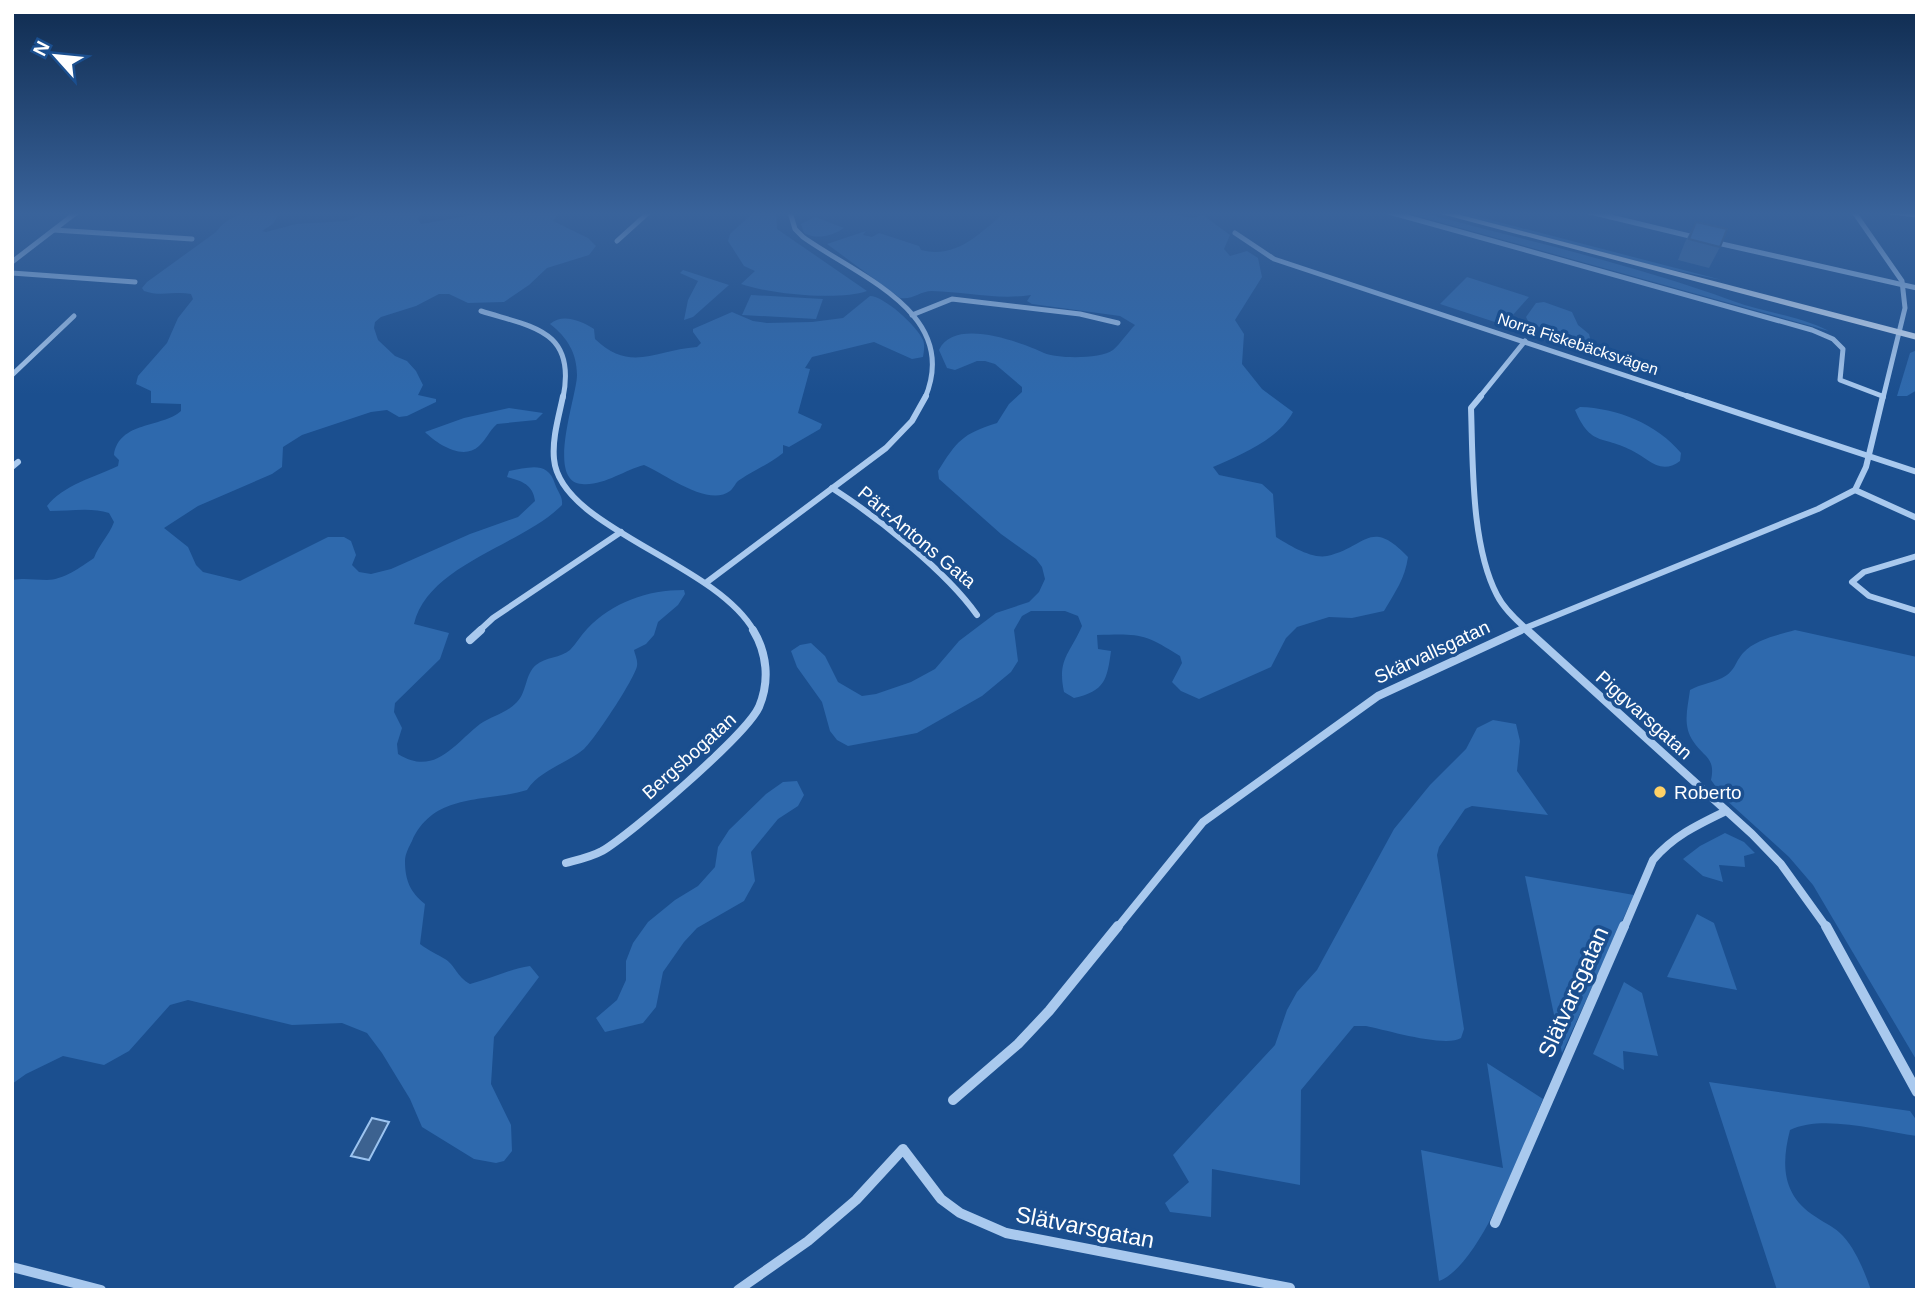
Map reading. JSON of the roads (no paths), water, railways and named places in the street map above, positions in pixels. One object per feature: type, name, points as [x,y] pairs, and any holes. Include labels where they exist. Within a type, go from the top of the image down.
[{"type":"street","points":[[12,273],[135,282]]},
{"type":"street","name":"Pärt-Antons Gata","points":[[707,582],[904,430],[929,391],[933,349],[926,331],[886,293],[856,273]]},
{"type":"street","name":"Norra Fiskebäcksvägen","points":[[1316,273],[1917,472]]},
{"type":"street","points":[[1610,273],[1816,332],[1842,348],[1843,358],[1838,375],[1840,380],[1882,396]]},
{"type":"street","points":[[1670,273],[1917,337]]},
{"type":"street","points":[[1845,273],[1917,288]]},
{"type":"street","points":[[1895,273],[1905,287],[1901,333],[1868,456],[1854,490],[1917,517]]},
{"type":"street","points":[[912,315],[952,299],[1080,314],[1118,323]]},
{"type":"street","name":"Bergsbogatan","points":[[481,311],[538,327],[562,349],[566,364],[566,385],[551,453],[554,472],[570,498],[621,532],[707,582],[741,612],[765,648],[766,681],[755,716],[726,747],[623,837],[599,853],[566,863]]},
{"type":"street","points":[[12,375],[74,316]]},
{"type":"street","name":"Piggvarsgatan","points":[[1525,341],[1471,408],[1478,510],[1486,566],[1498,595],[1525,628],[1781,864],[1823,920],[1917,1092]]},
{"type":"street","name":"Pärt-Antons Gata","points":[[832,488],[865,509],[963,595],[977,615]]},
{"type":"street","name":"Skärvallsgatan","points":[[953,1100],[1018,1044],[1049,1011],[1185,841],[1218,808],[1392,687],[1525,628],[1818,509],[1854,490]]},
{"type":"street","points":[[470,640],[493,618],[621,532]]},
{"type":"street","points":[[1917,555],[1864,572],[1852,582],[1869,596],[1917,611]]},
{"type":"street","name":"Slätvarsgatan","points":[[1495,1223],[1653,860],[1662,847],[1687,830],[1726,811]]},
{"type":"street","name":"Slätvarsgatan","points":[[738,1290],[808,1241],[856,1200],[903,1149],[941,1199],[960,1213],[1006,1233],[1290,1288]]},
{"type":"street","points":[[12,1267],[100,1290]]},
{"type":"place","name":"Roberto","points":[[1660,792]]}]
